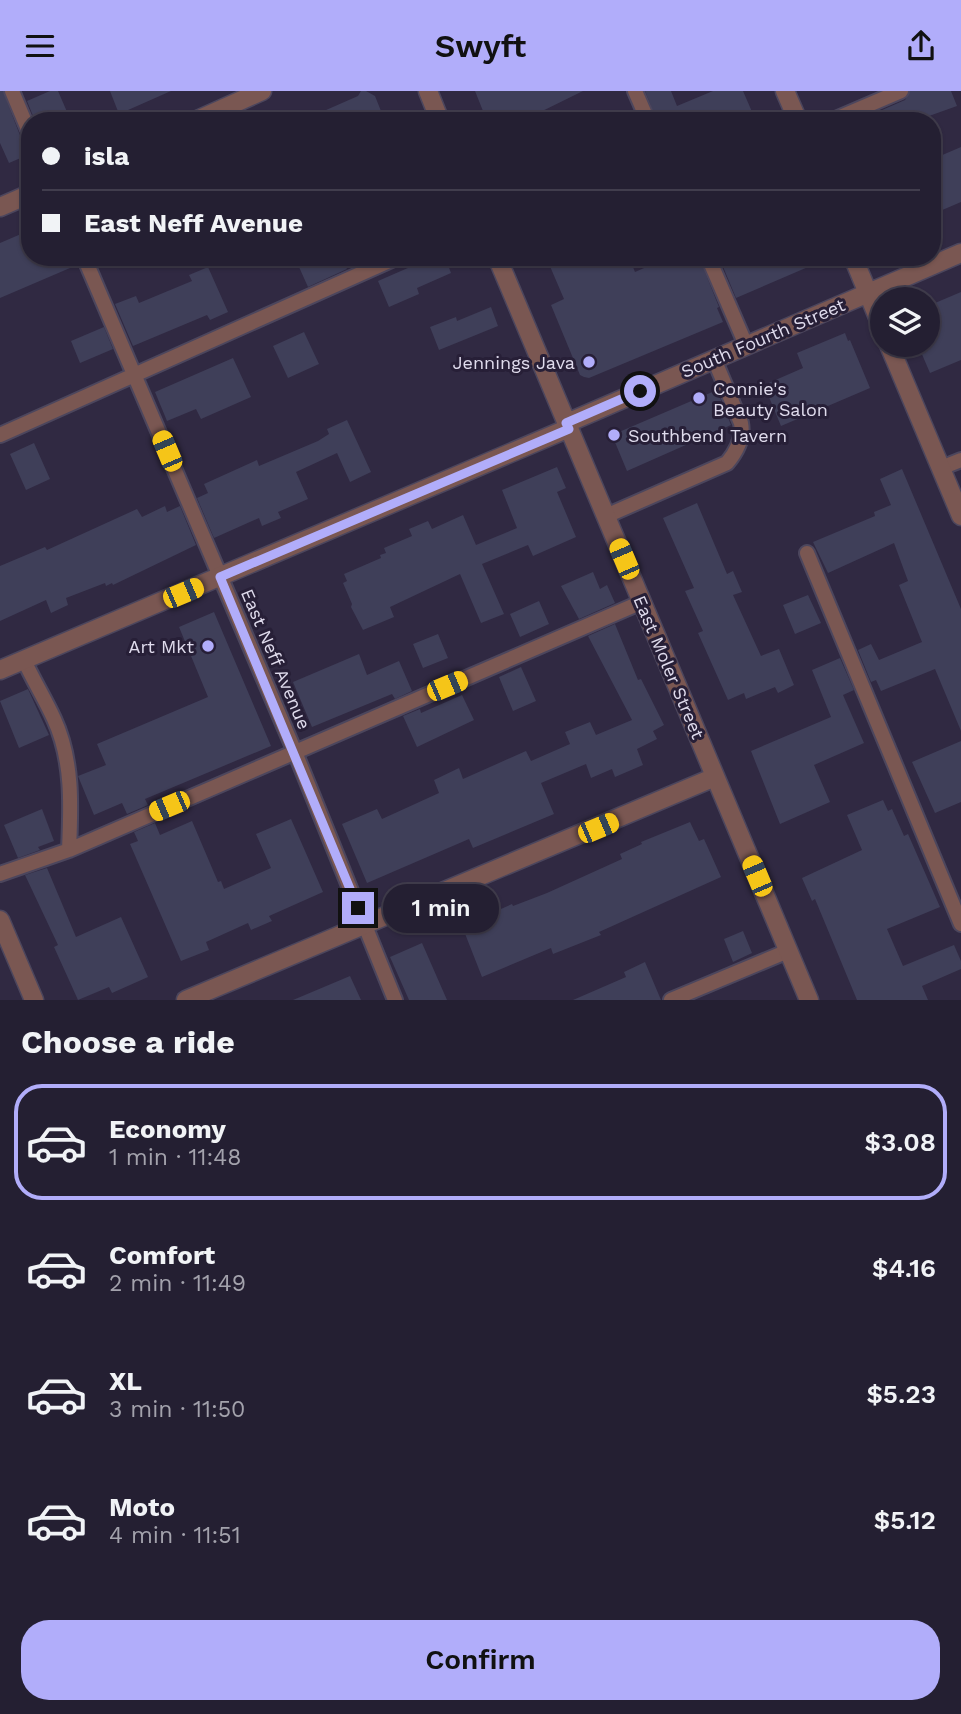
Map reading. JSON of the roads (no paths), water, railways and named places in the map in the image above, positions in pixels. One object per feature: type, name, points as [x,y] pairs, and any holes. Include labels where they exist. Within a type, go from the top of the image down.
[{"type":"street","points":[[215,112],[262,91]]},
{"type":"street","points":[[428,91],[436,112]]},
{"type":"street","points":[[785,91],[794,112]]},
{"type":"street","points":[[0,207],[21,198]]},
{"type":"street","name":"South Fourth Street","points":[[941,262],[961,254]]},
{"type":"street","name":"East Moler Street","points":[[501,266],[809,1000]]},
{"type":"street","points":[[857,266],[870,297]]},
{"type":"street","name":"South Fourth Street","points":[[0,670],[220,577],[932,266]]},
{"type":"street","points":[[894,357],[961,516]]},
{"type":"street","points":[[186,1000],[715,777]]},
{"type":"street","points":[[0,920],[34,1000]]},
{"type":"lane","points":[[12,91],[21,112]]},
{"type":"lane","points":[[635,91],[644,112]]},
{"type":"lane","points":[[852,112],[901,91]]},
{"type":"lane","name":"East Neff Avenue","points":[[87,266],[295,752],[395,1000]]},
{"type":"lane","points":[[0,435],[378,266]]},
{"type":"lane","points":[[712,266],[746,345]]},
{"type":"lane","points":[[606,516],[727,463],[733,456],[738,448],[741,423],[714,359]]},
{"type":"lane","points":[[940,468],[961,460]]},
{"type":"lane","points":[[807,553],[961,924]]},
{"type":"lane","points":[[0,874],[69,850],[642,602]]},
{"type":"lane","points":[[24,660],[55,722],[67,763],[71,808],[69,850]]},
{"type":"lane","points":[[671,1000],[788,951]]},
{"type":"place","name":"Jennings Java","points":[[589,362]]},
{"type":"place","name":"Connie's Beauty Salon","points":[[699,398]]},
{"type":"place","name":"Southbend Tavern","points":[[614,435]]},
{"type":"place","name":"Art Mkt","points":[[208,646]]}]
